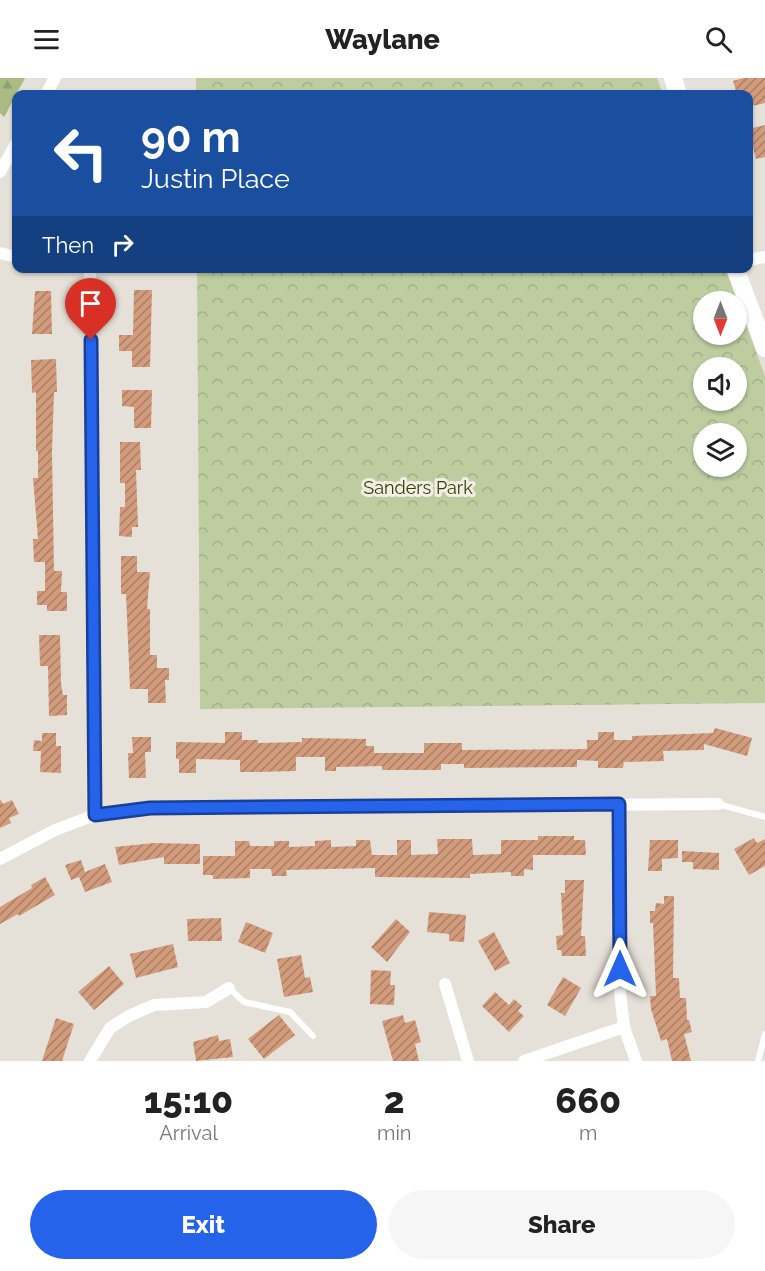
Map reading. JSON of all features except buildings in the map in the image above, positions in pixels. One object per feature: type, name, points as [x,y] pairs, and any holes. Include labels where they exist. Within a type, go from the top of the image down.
[{"type":"street","points":[[0,172],[12,151]]},
{"type":"street","points":[[90,273],[95,815]]},
{"type":"street","points":[[737,273],[765,348]]},
{"type":"street","points":[[619,804],[620,992],[624,1027],[636,1061]]},
{"type":"street","points":[[0,859],[55,830],[95,815],[150,808],[718,804]]},
{"type":"street","points":[[445,984],[468,1061]]},
{"type":"street","points":[[90,1061],[110,1028],[129,1016],[154,1005],[206,1002],[229,988]]},
{"type":"street","points":[[524,1061],[624,1027]]},
{"type":"lane","points":[[718,804],[765,817]]},
{"type":"lane","points":[[229,988],[244,1002],[290,1012],[313,1036]]},
{"type":"lane","points":[[758,1061],[765,1034]]},
{"type":"green space","points":[[0,78],[25,78],[19,90],[12,90],[12,102],[4,117],[0,113]]},
{"type":"green space","points":[[196,78],[657,78],[662,90],[196,90]]},
{"type":"green space","name":"Sanders Park","points":[[197,273],[727,273],[734,291],[693,291],[693,345],[747,345],[747,327],[765,376],[765,703],[200,709]]},
{"type":"route","points":[[91,340],[95,815],[150,808],[619,804],[620,969]]}]
